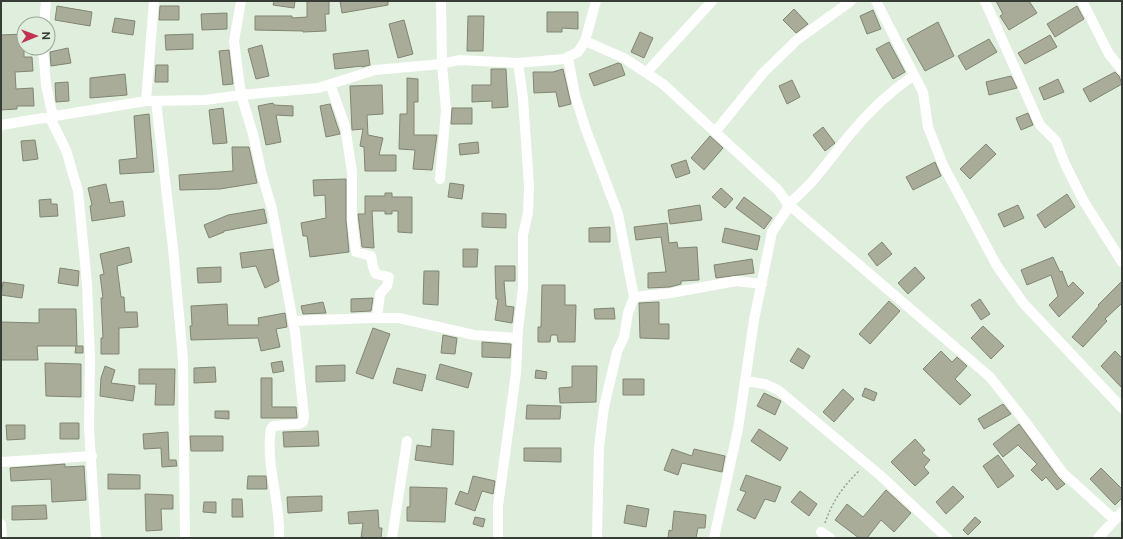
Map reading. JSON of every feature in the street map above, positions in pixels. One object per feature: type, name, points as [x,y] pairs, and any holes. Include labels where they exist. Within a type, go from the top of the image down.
[{"type":"street","points":[[45,16],[46,1]]},
{"type":"street","points":[[154,1],[151,101],[174,248],[183,359],[185,538]]},
{"type":"street","points":[[241,1],[234,41],[241,95],[254,134],[262,175],[272,209],[293,321],[304,416],[303,422],[299,424],[274,426],[271,429],[271,463],[274,493],[278,508],[279,538]]},
{"type":"street","points":[[440,179],[446,110],[442,64],[441,1]]},
{"type":"street","points":[[1,125],[151,101],[205,100],[318,88],[375,70],[442,64],[459,60],[518,63],[568,58],[578,52],[585,41],[596,1]]},
{"type":"street","points":[[646,73],[712,1]]},
{"type":"street","points":[[715,132],[763,73],[797,40],[851,1]]},
{"type":"street","points":[[876,1],[923,92],[928,127],[943,165],[997,266],[1024,304],[1122,408]]},
{"type":"street","points":[[985,1],[1040,125],[1056,141],[1064,164],[1083,200],[1122,262]]},
{"type":"street","points":[[1082,1],[1109,54],[1122,70]]},
{"type":"street","points":[[585,41],[624,58],[663,84],[778,190],[788,204],[990,377],[1063,473],[1115,520]]},
{"type":"street","points":[[44,56],[46,85],[51,118],[66,150],[78,191],[87,284],[90,358],[89,428],[92,456],[96,538]]},
{"type":"street","points":[[568,58],[575,95],[585,127],[618,214],[634,297],[628,313],[624,337],[617,352],[604,407],[599,447],[597,538]]},
{"type":"street","points":[[498,538],[498,506],[516,372],[517,338],[523,288],[523,235],[528,213],[530,186],[523,98],[518,63]]},
{"type":"street","points":[[714,538],[734,450],[746,381],[754,320],[772,232],[786,211],[788,204],[802,194],[847,138],[884,98],[914,75]]},
{"type":"street","points":[[330,84],[345,126],[352,172],[352,220],[356,252],[371,256],[376,274],[389,277],[387,286],[380,294],[377,318]]},
{"type":"street","points":[[634,297],[671,293],[736,281],[762,284]]},
{"type":"street","points":[[293,321],[399,318],[474,334],[517,338]]},
{"type":"street","points":[[746,381],[765,384],[778,390],[866,464],[947,538]]},
{"type":"street","points":[[392,538],[407,442]]},
{"type":"street","points":[[1,462],[92,456]]},
{"type":"street","points":[[1098,538],[1122,512]]},
{"type":"street","points":[[1,524],[2,538]]},
{"type":"path","points":[[825,535],[835,499],[846,484],[866,464]]},
{"type":"building","points":[[274,1],[295,1],[294,8],[273,5]]},
{"type":"building","points":[[307,1],[329,1],[329,14],[325,14],[326,31],[303,32],[255,30],[255,16],[292,16],[292,18],[307,17]]},
{"type":"building","points":[[340,1],[388,1],[388,5],[342,13]]},
{"type":"building","points":[[996,1],[1029,1],[1037,13],[1009,30],[1000,16],[1003,14]]},
{"type":"building","points":[[57,6],[92,12],[90,26],[56,20]]},
{"type":"building","points":[[160,6],[179,6],[179,20],[159,20]]},
{"type":"building","points":[[1077,6],[1084,19],[1055,37],[1047,24]]},
{"type":"building","points":[[794,9],[808,24],[796,33],[783,20]]},
{"type":"building","points":[[873,10],[881,29],[867,34],[860,16]]},
{"type":"building","points":[[547,12],[578,12],[578,29],[562,28],[562,32],[547,32]]},
{"type":"building","points":[[227,13],[227,29],[202,30],[201,14]]},
{"type":"building","points":[[468,16],[484,16],[483,51],[467,51]]},
{"type":"building","points":[[115,18],[135,21],[133,35],[112,32]]},
{"type":"building","points":[[404,20],[413,54],[398,58],[389,24]]},
{"type":"building","points":[[938,22],[954,56],[925,71],[907,39]]},
{"type":"building","points":[[640,32],[653,38],[644,58],[631,52]]},
{"type":"building","points":[[16,34],[16,56],[32,57],[33,71],[15,72],[16,89],[33,88],[34,106],[17,106],[17,109],[1,110],[1,35]]},
{"type":"building","points":[[193,34],[193,49],[166,50],[165,35]]},
{"type":"building","points":[[1050,35],[1057,47],[1025,64],[1018,53]]},
{"type":"building","points":[[989,39],[997,52],[966,70],[958,56]]},
{"type":"building","points":[[889,42],[905,72],[893,79],[876,49]]},
{"type":"building","points":[[262,45],[269,76],[256,79],[248,49]]},
{"type":"building","points":[[68,48],[71,63],[51,66],[50,56],[56,56],[56,51]]},
{"type":"building","points":[[229,50],[233,84],[223,85],[219,51]]},
{"type":"building","points":[[368,50],[370,65],[335,69],[333,54]]},
{"type":"building","points":[[618,63],[621,64],[625,75],[594,86],[589,74]]},
{"type":"building","points":[[156,65],[168,65],[168,82],[155,82]]},
{"type":"building","points":[[491,69],[506,69],[508,107],[492,108],[492,101],[472,102],[472,85],[491,85]]},
{"type":"building","points":[[563,69],[571,104],[559,107],[556,92],[534,93],[533,72],[553,72]]},
{"type":"building","points":[[1115,72],[1119,76],[1122,84],[1090,102],[1083,89]]},
{"type":"building","points":[[125,74],[127,95],[90,98],[90,78]]},
{"type":"building","points":[[1011,76],[1017,88],[989,95],[986,82]]},
{"type":"building","points":[[407,78],[418,79],[418,102],[414,102],[414,135],[437,135],[432,170],[413,169],[415,150],[399,149],[400,114],[407,114]]},
{"type":"building","points":[[1058,79],[1064,92],[1044,100],[1039,88]]},
{"type":"building","points":[[792,80],[800,97],[787,104],[779,86]]},
{"type":"building","points":[[68,82],[69,101],[56,102],[55,83]]},
{"type":"building","points":[[382,85],[383,114],[367,115],[368,135],[383,138],[379,155],[396,155],[396,171],[365,171],[364,147],[360,146],[363,129],[352,130],[350,86]]},
{"type":"building","points":[[273,103],[274,105],[293,106],[293,116],[276,115],[281,142],[266,145],[258,106]]},
{"type":"building","points":[[330,104],[340,134],[326,137],[320,106]]},
{"type":"building","points":[[223,108],[227,143],[213,144],[209,110]]},
{"type":"building","points":[[452,108],[472,108],[472,124],[451,124]]},
{"type":"building","points":[[1028,113],[1033,125],[1021,130],[1016,118]]},
{"type":"building","points":[[149,114],[154,172],[120,174],[119,160],[137,158],[134,116]]},
{"type":"building","points":[[823,127],[835,143],[825,151],[813,135]]},
{"type":"building","points":[[710,136],[723,148],[704,170],[691,158]]},
{"type":"building","points":[[35,140],[38,159],[23,161],[21,141]]},
{"type":"building","points":[[478,142],[479,153],[460,155],[459,144]]},
{"type":"building","points":[[986,144],[996,154],[970,179],[960,169]]},
{"type":"building","points":[[232,147],[249,147],[257,183],[220,189],[180,190],[179,175],[233,171]]},
{"type":"building","points":[[686,160],[690,173],[676,178],[671,165]]},
{"type":"building","points":[[935,162],[941,176],[913,190],[906,177]]},
{"type":"building","points":[[346,179],[346,220],[349,252],[310,257],[307,236],[303,236],[301,223],[326,218],[325,195],[314,196],[313,180]]},
{"type":"building","points":[[450,183],[464,185],[462,199],[448,197]]},
{"type":"building","points":[[106,184],[110,203],[123,201],[125,216],[92,221],[90,206],[92,205],[88,188]]},
{"type":"building","points":[[721,188],[733,199],[725,208],[712,197]]},
{"type":"building","points":[[385,193],[392,193],[392,197],[412,197],[412,233],[398,232],[398,211],[392,211],[392,214],[385,214],[385,211],[372,211],[374,248],[362,247],[358,214],[365,214],[365,196],[385,196]]},
{"type":"building","points":[[1067,194],[1075,207],[1045,228],[1037,215]]},
{"type":"building","points":[[744,197],[772,218],[764,229],[736,208]]},
{"type":"building","points":[[51,199],[51,204],[57,204],[58,216],[40,217],[39,200]]},
{"type":"building","points":[[700,205],[702,220],[670,224],[668,210]]},
{"type":"building","points":[[1018,205],[1024,218],[1004,227],[998,214]]},
{"type":"building","points":[[264,209],[267,223],[224,231],[209,238],[204,225],[228,215]]},
{"type":"building","points":[[482,213],[506,214],[506,228],[482,227]]},
{"type":"building","points":[[667,223],[669,243],[677,242],[678,248],[697,247],[699,280],[681,281],[681,284],[670,287],[648,288],[648,273],[666,272],[661,237],[636,240],[634,227]]},
{"type":"building","points":[[610,227],[610,242],[589,242],[589,228]]},
{"type":"building","points":[[725,228],[760,236],[757,250],[722,242]]},
{"type":"building","points":[[882,242],[892,254],[877,266],[868,254]]},
{"type":"building","points":[[129,247],[132,262],[117,266],[121,297],[124,297],[125,312],[137,312],[138,327],[119,328],[119,354],[101,354],[101,338],[103,338],[101,298],[103,298],[100,275],[104,274],[100,254]]},
{"type":"building","points":[[273,249],[279,281],[265,288],[256,266],[242,268],[240,253]]},
{"type":"building","points":[[463,249],[478,249],[477,267],[463,267]]},
{"type":"building","points":[[1053,257],[1060,272],[1062,271],[1068,287],[1073,282],[1084,293],[1059,317],[1049,305],[1058,296],[1051,275],[1027,285],[1021,270]]},
{"type":"building","points":[[752,259],[754,273],[716,278],[714,265]]},
{"type":"building","points":[[495,266],[515,266],[515,281],[504,281],[506,306],[514,307],[512,323],[495,320],[498,299],[496,299]]},
{"type":"building","points":[[221,267],[221,282],[198,283],[197,268]]},
{"type":"building","points":[[915,267],[925,278],[908,294],[898,283]]},
{"type":"building","points":[[60,268],[79,271],[78,286],[58,283]]},
{"type":"building","points":[[424,271],[439,271],[438,305],[423,304]]},
{"type":"building","points":[[1122,281],[1122,303],[1105,319],[1107,321],[1083,347],[1072,337],[1099,306],[1098,305]]},
{"type":"building","points":[[3,282],[24,285],[22,298],[1,295]]},
{"type":"building","points":[[542,285],[565,285],[565,305],[576,305],[575,342],[558,342],[557,335],[551,335],[550,342],[538,342],[538,327],[541,327]]},
{"type":"building","points":[[373,298],[371,311],[351,312],[351,299]]},
{"type":"building","points":[[980,299],[990,314],[981,320],[971,305]]},
{"type":"building","points":[[889,301],[900,311],[870,344],[859,334]]},
{"type":"building","points":[[323,302],[326,313],[303,314],[301,306]]},
{"type":"building","points":[[659,302],[659,324],[669,324],[669,339],[640,338],[639,303]]},
{"type":"building","points":[[227,304],[228,325],[259,325],[258,318],[285,313],[287,327],[276,329],[280,347],[261,351],[258,338],[191,340],[191,306]]},
{"type":"building","points":[[614,308],[615,319],[595,319],[594,309]]},
{"type":"building","points":[[39,309],[76,309],[77,346],[83,346],[83,353],[75,353],[76,346],[37,346],[38,360],[1,360],[1,322],[39,323]]},
{"type":"building","points":[[983,326],[1004,346],[991,359],[971,338]]},
{"type":"building","points":[[373,328],[390,334],[373,379],[356,373]]},
{"type":"building","points":[[443,335],[457,338],[455,354],[441,353]]},
{"type":"building","points":[[482,342],[511,344],[510,358],[482,357]]},
{"type":"building","points":[[798,348],[810,356],[803,369],[790,361]]},
{"type":"building","points":[[941,351],[952,362],[957,357],[967,366],[955,379],[971,395],[960,405],[923,369]]},
{"type":"building","points":[[1115,351],[1122,358],[1122,388],[1101,366]]},
{"type":"building","points":[[282,361],[284,371],[273,373],[271,363]]},
{"type":"building","points":[[45,363],[81,364],[81,397],[46,396]]},
{"type":"building","points":[[440,364],[472,373],[468,388],[436,379]]},
{"type":"building","points":[[345,365],[345,381],[316,382],[316,366]]},
{"type":"building","points":[[105,366],[115,370],[111,383],[135,386],[133,401],[100,396],[101,378]]},
{"type":"building","points":[[572,366],[597,366],[596,402],[560,403],[559,388],[572,387]]},
{"type":"building","points":[[215,367],[216,382],[194,383],[194,368]]},
{"type":"building","points":[[397,368],[426,375],[422,391],[393,383]]},
{"type":"building","points":[[139,369],[175,369],[174,405],[155,405],[156,384],[139,384]]},
{"type":"building","points":[[536,370],[547,372],[546,379],[535,378]]},
{"type":"building","points":[[261,378],[272,378],[272,407],[296,407],[297,418],[261,418]]},
{"type":"building","points":[[623,379],[644,379],[644,395],[623,395]]},
{"type":"building","points":[[865,388],[877,393],[874,401],[862,396]]},
{"type":"building","points":[[843,389],[854,399],[834,422],[823,412]]},
{"type":"building","points":[[764,393],[781,401],[775,415],[757,406]]},
{"type":"building","points":[[1003,404],[1011,414],[984,429],[978,419]]},
{"type":"building","points":[[527,405],[561,406],[560,419],[526,419]]},
{"type":"building","points":[[215,411],[229,411],[229,419],[215,418]]},
{"type":"building","points":[[60,423],[79,423],[79,439],[60,439]]},
{"type":"building","points":[[1019,424],[1058,477],[1065,484],[1057,490],[1046,477],[1042,481],[1031,470],[1037,464],[1018,445],[1003,457],[993,444]]},
{"type":"building","points":[[6,425],[25,425],[25,439],[7,440]]},
{"type":"building","points":[[432,429],[454,431],[453,465],[415,460],[417,445],[431,447]]},
{"type":"building","points":[[759,429],[788,448],[780,461],[751,441]]},
{"type":"building","points":[[318,431],[319,446],[284,447],[283,432]]},
{"type":"building","points":[[168,432],[169,460],[176,460],[177,466],[162,467],[161,448],[144,449],[143,434]]},
{"type":"building","points":[[190,436],[223,436],[223,451],[191,451]]},
{"type":"building","points":[[915,439],[925,450],[922,453],[930,460],[924,467],[929,473],[915,486],[891,462]]},
{"type":"building","points":[[524,448],[561,448],[561,462],[524,461]]},
{"type":"building","points":[[672,449],[692,456],[694,449],[725,456],[722,472],[682,463],[678,475],[664,470]]},
{"type":"building","points":[[998,455],[1014,476],[998,488],[983,466]]},
{"type":"building","points":[[65,464],[65,467],[84,466],[86,500],[52,502],[51,479],[11,481],[10,468]]},
{"type":"building","points":[[1101,468],[1122,489],[1122,498],[1115,505],[1090,479]]},
{"type":"building","points":[[108,474],[140,475],[140,489],[108,489]]},
{"type":"building","points":[[746,475],[781,487],[775,502],[765,499],[755,519],[737,510],[746,492],[740,490]]},
{"type":"building","points":[[248,476],[266,476],[267,489],[247,489]]},
{"type":"building","points":[[473,476],[495,481],[493,494],[482,491],[475,511],[455,504],[460,491],[468,494]]},
{"type":"building","points":[[953,486],[964,497],[946,514],[936,502]]},
{"type":"building","points":[[410,487],[447,488],[445,522],[407,521],[407,507],[410,507]]},
{"type":"building","points":[[886,490],[911,513],[894,532],[881,520],[867,538],[859,538],[835,520],[847,504],[863,517]]},
{"type":"building","points":[[800,491],[817,504],[809,516],[791,502]]},
{"type":"building","points":[[145,494],[173,495],[173,509],[161,509],[162,530],[146,531]]},
{"type":"building","points":[[322,496],[322,511],[288,513],[287,497]]},
{"type":"building","points":[[232,499],[242,499],[243,517],[232,517]]},
{"type":"building","points":[[204,502],[216,502],[216,513],[203,512]]},
{"type":"building","points":[[46,505],[47,519],[12,520],[12,506]]},
{"type":"building","points":[[627,505],[649,509],[646,527],[624,523]]},
{"type":"building","points":[[378,510],[379,528],[382,528],[381,538],[361,538],[363,523],[349,524],[348,512]]},
{"type":"building","points":[[674,511],[706,515],[705,528],[698,528],[696,538],[668,538],[669,530],[672,531]]},
{"type":"building","points":[[475,517],[485,519],[483,527],[473,524]]},
{"type":"building","points":[[975,517],[981,522],[968,535],[963,530]]}]
